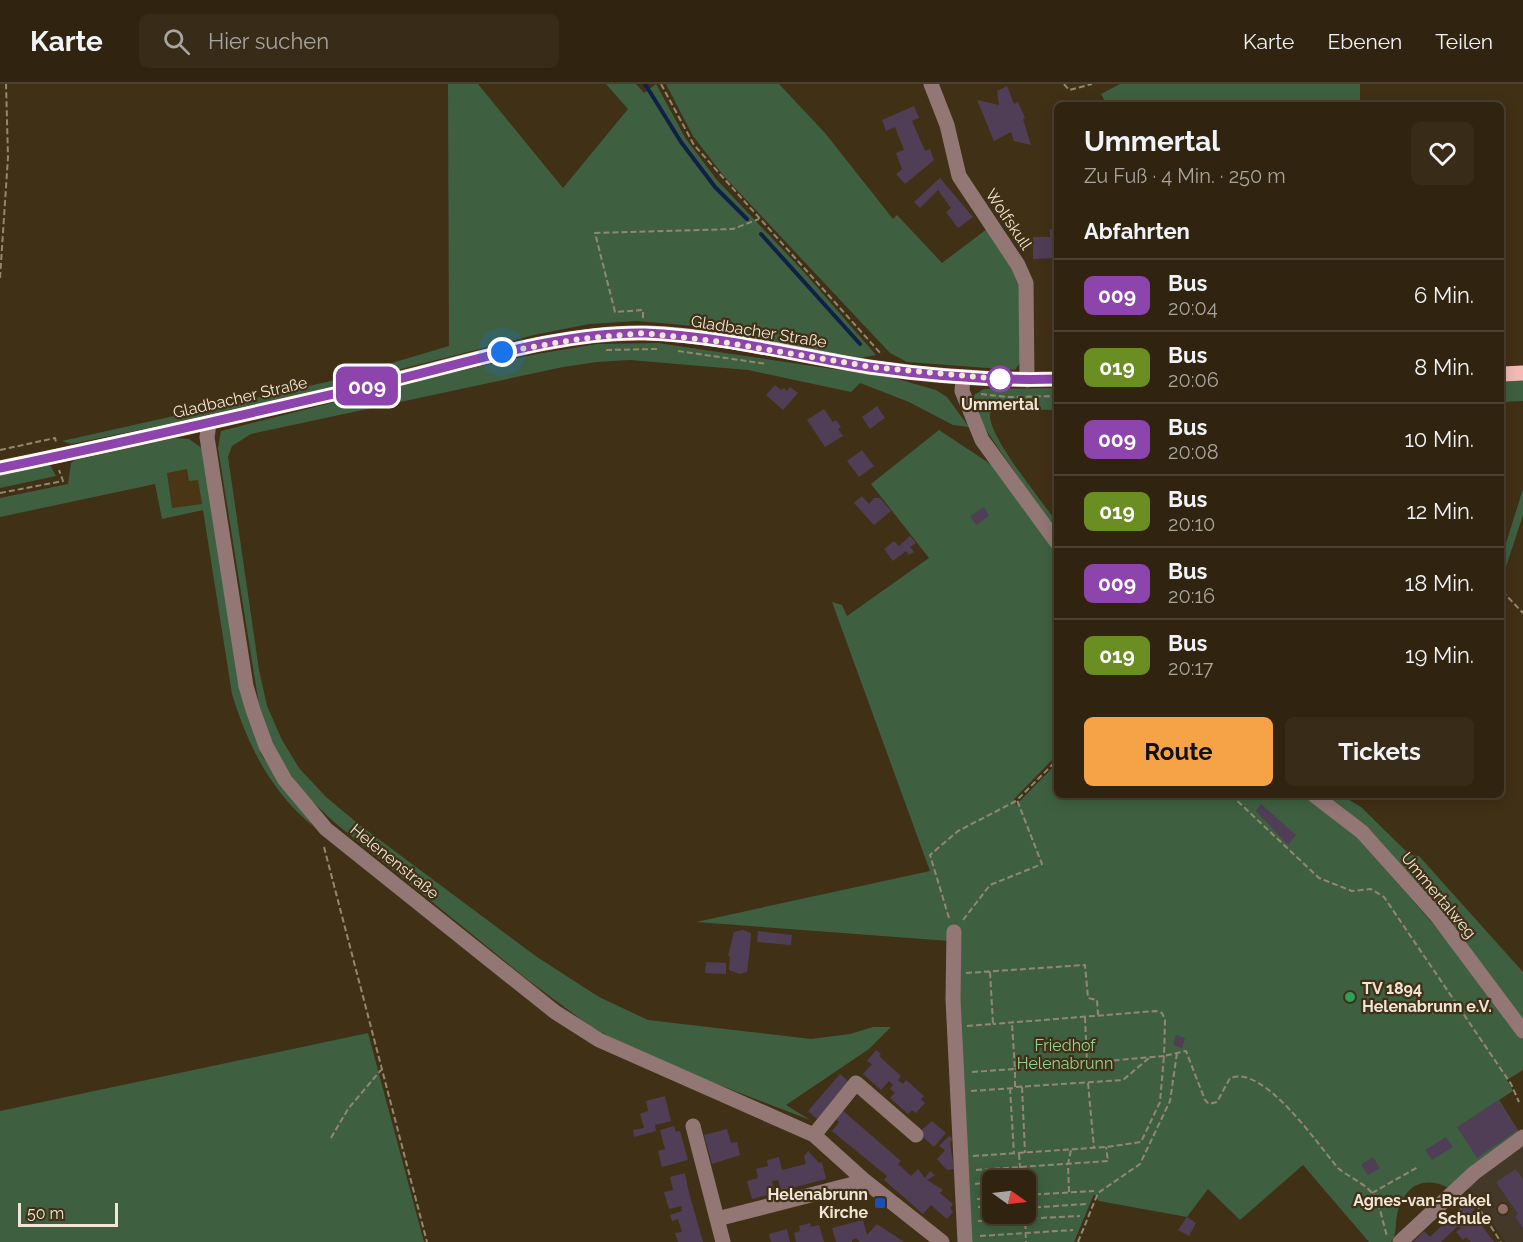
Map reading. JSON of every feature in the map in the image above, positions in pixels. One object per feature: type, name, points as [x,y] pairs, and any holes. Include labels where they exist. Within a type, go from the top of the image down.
[{"type":"main road","name":"Gladbacher Straße","points":[[0,468],[60,463],[502,352],[580,339],[644,333],[722,342],[888,369],[962,384],[1054,379]]},
{"type":"main road","points":[[1504,374],[1523,373]]},
{"type":"street","name":"Wolfskull","points":[[931,84],[947,125],[959,176],[1018,265],[1026,283],[1027,380]]},
{"type":"street","points":[[962,384],[982,440],[1054,539]]},
{"type":"street","name":"Helenenstraße","points":[[209,424],[207,437],[246,686],[266,746],[285,780],[326,829],[555,1012],[598,1040],[813,1135],[865,1181],[942,1242]]},
{"type":"street","name":"Ummertalweg","points":[[1318,798],[1362,832],[1437,916],[1523,1031]]},
{"type":"street","points":[[954,932],[952,973],[968,1239]]},
{"type":"street","points":[[813,1135],[856,1083],[916,1135]]},
{"type":"street","points":[[693,1126],[723,1242]]},
{"type":"street","points":[[1400,1242],[1463,1184],[1523,1137]]},
{"type":"street","points":[[717,1219],[865,1181]]},
{"type":"path","points":[[0,278],[8,157],[6,84]]},
{"type":"path","points":[[661,84],[694,145],[880,350],[888,369]]},
{"type":"path","points":[[1064,84],[1069,90],[1092,84]]},
{"type":"path","points":[[644,333],[643,310],[615,312],[595,233],[733,229],[759,219]]},
{"type":"path","points":[[600,350],[667,349],[770,364]]},
{"type":"path","points":[[962,384],[1008,397],[1054,396]]},
{"type":"path","points":[[0,450],[54,438],[63,481],[0,494]]},
{"type":"path","points":[[49,472],[60,463]]},
{"type":"path","points":[[1504,593],[1523,613]]},
{"type":"path","points":[[954,932],[930,855],[958,831],[1017,800],[1054,763]]},
{"type":"path","points":[[1234,798],[1319,878],[1352,891],[1371,889],[1384,897],[1511,1084],[1519,1102]]},
{"type":"path","points":[[954,932],[990,885],[1042,864],[1017,800]]},
{"type":"path","points":[[326,829],[324,856],[428,1242]]},
{"type":"path","points":[[952,973],[1085,965],[1088,998],[1096,1000],[1098,1015]]},
{"type":"path","points":[[990,972],[993,1024]]},
{"type":"path","points":[[967,1026],[1147,1011],[1161,1013],[1165,1020],[1160,1102],[1141,1142],[1071,1150],[968,1156]]},
{"type":"path","points":[[1085,1017],[1087,1062]]},
{"type":"path","points":[[1012,1023],[1016,1088]]},
{"type":"path","points":[[970,1072],[1149,1058],[1186,1051],[1205,1100],[1209,1104],[1217,1102],[1230,1078],[1248,1077],[1261,1084],[1294,1113],[1339,1168],[1372,1193],[1389,1242]]},
{"type":"path","points":[[1078,1242],[1098,1193],[1140,1164],[1170,1101],[1177,1053]]},
{"type":"path","points":[[958,1092],[1123,1080],[1149,1058]]},
{"type":"path","points":[[331,1138],[348,1109],[381,1070]]},
{"type":"path","points":[[1088,1083],[1094,1148]]},
{"type":"path","points":[[1022,1087],[1025,1153]]},
{"type":"path","points":[[1010,1088],[1014,1154]]},
{"type":"path","points":[[969,1170],[1108,1161],[1106,1147]]},
{"type":"path","points":[[1069,1192],[1068,1164],[1071,1150]]},
{"type":"path","points":[[1019,1154],[1020,1170]]},
{"type":"path","points":[[1372,1193],[1418,1167]]},
{"type":"path","points":[[967,1185],[982,1183]]},
{"type":"path","points":[[1463,1184],[1501,1242]]},
{"type":"path","points":[[1036,1194],[1094,1191]]},
{"type":"path","points":[[968,1200],[982,1199]]},
{"type":"path","points":[[1036,1207],[1086,1204]]},
{"type":"path","points":[[969,1208],[982,1207]]},
{"type":"path","points":[[1036,1218],[1080,1216]]},
{"type":"path","points":[[970,1222],[982,1221]]},
{"type":"path","points":[[1025,1224],[1026,1242]]},
{"type":"path","points":[[968,1239],[980,1236],[1073,1230]]},
{"type":"path","points":[[980,1236],[981,1242]]},
{"type":"shaded area","points":[[187,469],[198,480],[202,504],[172,508],[167,472]]},
{"type":"shaded area","name":"Agnes-van-Brakel Schule","points":[[1523,1144],[1523,1242],[1505,1242],[1468,1187]]},
{"type":"green space","points":[[448,84],[478,84],[563,188],[628,109],[606,84],[636,84],[644,93],[656,84],[686,139],[717,180],[804,272],[876,355],[859,358],[704,327],[638,321],[589,324],[534,335],[252,407],[71,444],[62,441],[331,381],[449,346]]},
{"type":"green space","points":[[666,84],[779,84],[825,133],[893,219],[897,215],[942,263],[987,229],[1019,278],[1021,361],[1015,370],[907,362],[890,353],[723,175],[693,136]]},
{"type":"green space","points":[[1120,84],[1360,84],[1360,102],[1105,102],[1101,94]]},
{"type":"green space","points":[[658,343],[894,378],[936,390],[947,397],[969,427],[953,425],[909,402],[860,383],[851,392],[748,370],[630,360],[563,367],[251,434],[232,446],[228,457],[259,670],[267,706],[282,740],[299,768],[326,797],[361,826],[537,957],[599,997],[648,1020],[811,1039],[850,1034],[873,1027],[891,1027],[869,1049],[786,1105],[810,1120],[647,1057],[590,1026],[528,980],[334,822],[300,790],[272,743],[259,705],[218,448],[221,431],[449,373],[537,354],[597,344]]},
{"type":"green space","points":[[1504,380],[1523,380],[1523,401],[1504,402]]},
{"type":"green space","points":[[1054,388],[1054,410],[999,409],[990,413],[991,423],[997,437],[1054,519],[1054,529],[979,420],[974,408],[974,395],[984,389]]},
{"type":"green space","name":"Friedhof Helenabrunn","points":[[939,430],[998,469],[1054,550],[1054,758],[1014,799],[1016,805],[1054,766],[1054,798],[1309,798],[1356,836],[1472,968],[1523,1039],[1523,1070],[1507,1080],[1513,1091],[1499,1100],[1519,1132],[1449,1188],[1439,1184],[1423,1183],[1409,1190],[1400,1205],[1391,1242],[1369,1242],[1303,1165],[1240,1220],[1208,1189],[1187,1217],[1099,1201],[1094,1194],[1074,1242],[962,1242],[950,941],[696,922],[930,871],[832,602],[842,605],[847,616],[929,558],[871,484]]},
{"type":"green space","points":[[175,438],[189,439],[203,449],[246,712],[262,756],[313,826],[285,798],[262,766],[238,713],[232,694],[203,510],[162,519],[155,484],[0,517],[0,498],[68,484],[71,463],[75,460]],"holes":[[[187,469],[189,481],[198,480],[202,504],[172,508],[167,473]]]},
{"type":"green space","points":[[50,465],[56,476],[0,488],[0,475]]},
{"type":"green space","points":[[1523,489],[1523,515],[1504,573],[1504,550]]},
{"type":"green space","points":[[1331,798],[1346,798],[1361,807],[1410,855],[1419,856],[1523,972],[1523,1021],[1347,811]]},
{"type":"green space","points":[[368,1033],[424,1242],[0,1242],[0,1111]]},
{"type":"building","points":[[1007,86],[1014,104],[1018,102],[1025,118],[1023,119],[1031,145],[1014,141],[1011,132],[994,141],[977,100],[999,105],[997,91]]},
{"type":"building","points":[[914,106],[919,118],[912,121],[925,151],[930,149],[934,160],[905,184],[896,174],[902,169],[896,153],[904,150],[895,127],[886,131],[882,120]]},
{"type":"building","points":[[940,178],[973,217],[958,228],[946,212],[951,208],[938,190],[920,208],[914,202]]},
{"type":"building","points":[[1050,229],[1054,229],[1054,258],[1033,259],[1033,237],[1050,237]]},
{"type":"building","points":[[775,385],[787,391],[790,387],[798,393],[783,410],[766,395]]},
{"type":"building","points":[[877,406],[885,418],[870,429],[862,417]]},
{"type":"building","points":[[824,409],[833,422],[836,420],[841,427],[838,429],[843,436],[825,447],[807,420]]},
{"type":"building","points":[[862,450],[874,466],[859,477],[847,461]]},
{"type":"building","points":[[862,496],[869,504],[874,498],[880,498],[891,511],[874,525],[854,503]]},
{"type":"building","points":[[984,507],[989,516],[976,525],[970,516]]},
{"type":"building","points":[[910,536],[916,543],[910,547],[914,552],[909,555],[906,551],[893,561],[884,549],[894,541],[899,546]]},
{"type":"building","points":[[1261,804],[1296,835],[1288,845],[1256,811]]},
{"type":"building","points":[[743,930],[751,933],[750,947],[747,972],[739,974],[729,970],[730,956],[728,956],[734,932]]},
{"type":"building","points":[[758,931],[792,935],[791,945],[757,942]]},
{"type":"building","points":[[706,962],[726,963],[726,974],[705,973]]},
{"type":"building","points":[[1176,1035],[1185,1038],[1182,1048],[1173,1045]]},
{"type":"building","points":[[876,1050],[881,1054],[879,1056],[901,1076],[898,1080],[903,1084],[906,1080],[924,1096],[921,1099],[925,1103],[916,1113],[912,1110],[908,1114],[890,1098],[895,1093],[890,1089],[893,1085],[889,1081],[881,1090],[863,1074],[872,1064],[867,1061]]},
{"type":"building","points":[[840,1074],[849,1082],[817,1119],[808,1111]]},
{"type":"building","points":[[665,1096],[671,1121],[655,1125],[656,1131],[634,1137],[633,1130],[644,1128],[640,1114],[648,1111],[646,1101]]},
{"type":"building","points":[[1498,1100],[1518,1130],[1477,1158],[1457,1127]]},
{"type":"building","points":[[842,1110],[901,1161],[898,1164],[911,1176],[918,1169],[925,1178],[930,1171],[935,1175],[927,1180],[943,1190],[940,1193],[953,1204],[950,1208],[953,1212],[947,1219],[931,1205],[923,1214],[884,1180],[887,1176],[832,1131],[839,1122],[835,1118]]},
{"type":"building","points":[[932,1121],[946,1133],[934,1147],[918,1133]]},
{"type":"building","points":[[674,1126],[676,1132],[680,1131],[688,1160],[662,1167],[658,1151],[665,1149],[660,1130]]},
{"type":"building","points":[[727,1129],[731,1143],[737,1142],[740,1155],[712,1164],[704,1135]]},
{"type":"building","points":[[949,1136],[953,1139],[950,1143],[954,1169],[947,1170],[937,1159],[945,1150],[939,1146]]},
{"type":"building","points":[[1446,1137],[1453,1147],[1432,1160],[1425,1150]]},
{"type":"building","points":[[808,1151],[819,1163],[822,1162],[826,1179],[781,1191],[778,1180],[772,1181],[775,1193],[752,1199],[747,1181],[758,1178],[756,1169],[768,1166],[767,1160],[779,1157],[782,1170],[806,1164],[804,1156]]},
{"type":"building","points":[[1373,1157],[1380,1168],[1368,1175],[1361,1165]]},
{"type":"building","points":[[1516,1169],[1523,1179],[1523,1228],[1515,1216],[1518,1214],[1496,1182]]},
{"type":"building","points":[[685,1173],[703,1242],[678,1242],[675,1233],[682,1232],[678,1219],[672,1221],[670,1215],[682,1211],[681,1206],[669,1209],[664,1192],[673,1190],[670,1177]]},
{"type":"building","points":[[1467,1201],[1475,1209],[1472,1212],[1494,1242],[1471,1242],[1466,1237],[1463,1240],[1456,1232],[1461,1228],[1458,1226],[1441,1242],[1413,1242],[1424,1231],[1430,1237]]},
{"type":"building","points":[[1187,1217],[1196,1223],[1189,1236],[1178,1230]]},
{"type":"building","points":[[863,1220],[867,1235],[877,1224],[904,1242],[860,1242],[856,1238],[852,1242],[836,1242],[832,1228]]},
{"type":"building","points":[[810,1223],[811,1227],[819,1225],[824,1242],[796,1242],[794,1233],[800,1231],[799,1226]]},
{"type":"building","points":[[787,1229],[790,1242],[771,1242],[769,1234]]},
{"type":"waterway","points":[[645,84],[681,142],[715,187],[747,219]]},
{"type":"waterway","points":[[761,234],[860,344]]},
{"type":"bus line","name":"009","points":[[0,468],[224,420],[502,352],[580,339],[644,333],[722,342],[888,369],[963,377],[1054,379]]},
{"type":"place","name":"Ummertal","points":[[1000,379]]},
{"type":"place","name":"TV 1894 Helenabrunn e.V.","points":[[1350,997]]},
{"type":"place","name":"Helenabrunn Kirche","points":[[880,1203]]},
{"type":"place","name":"Agnes-van-Brakel Schule","points":[[1503,1209]]},
{"type":"route","points":[[502,352],[580,339],[644,333],[722,342],[872,367],[1000,379]]}]
